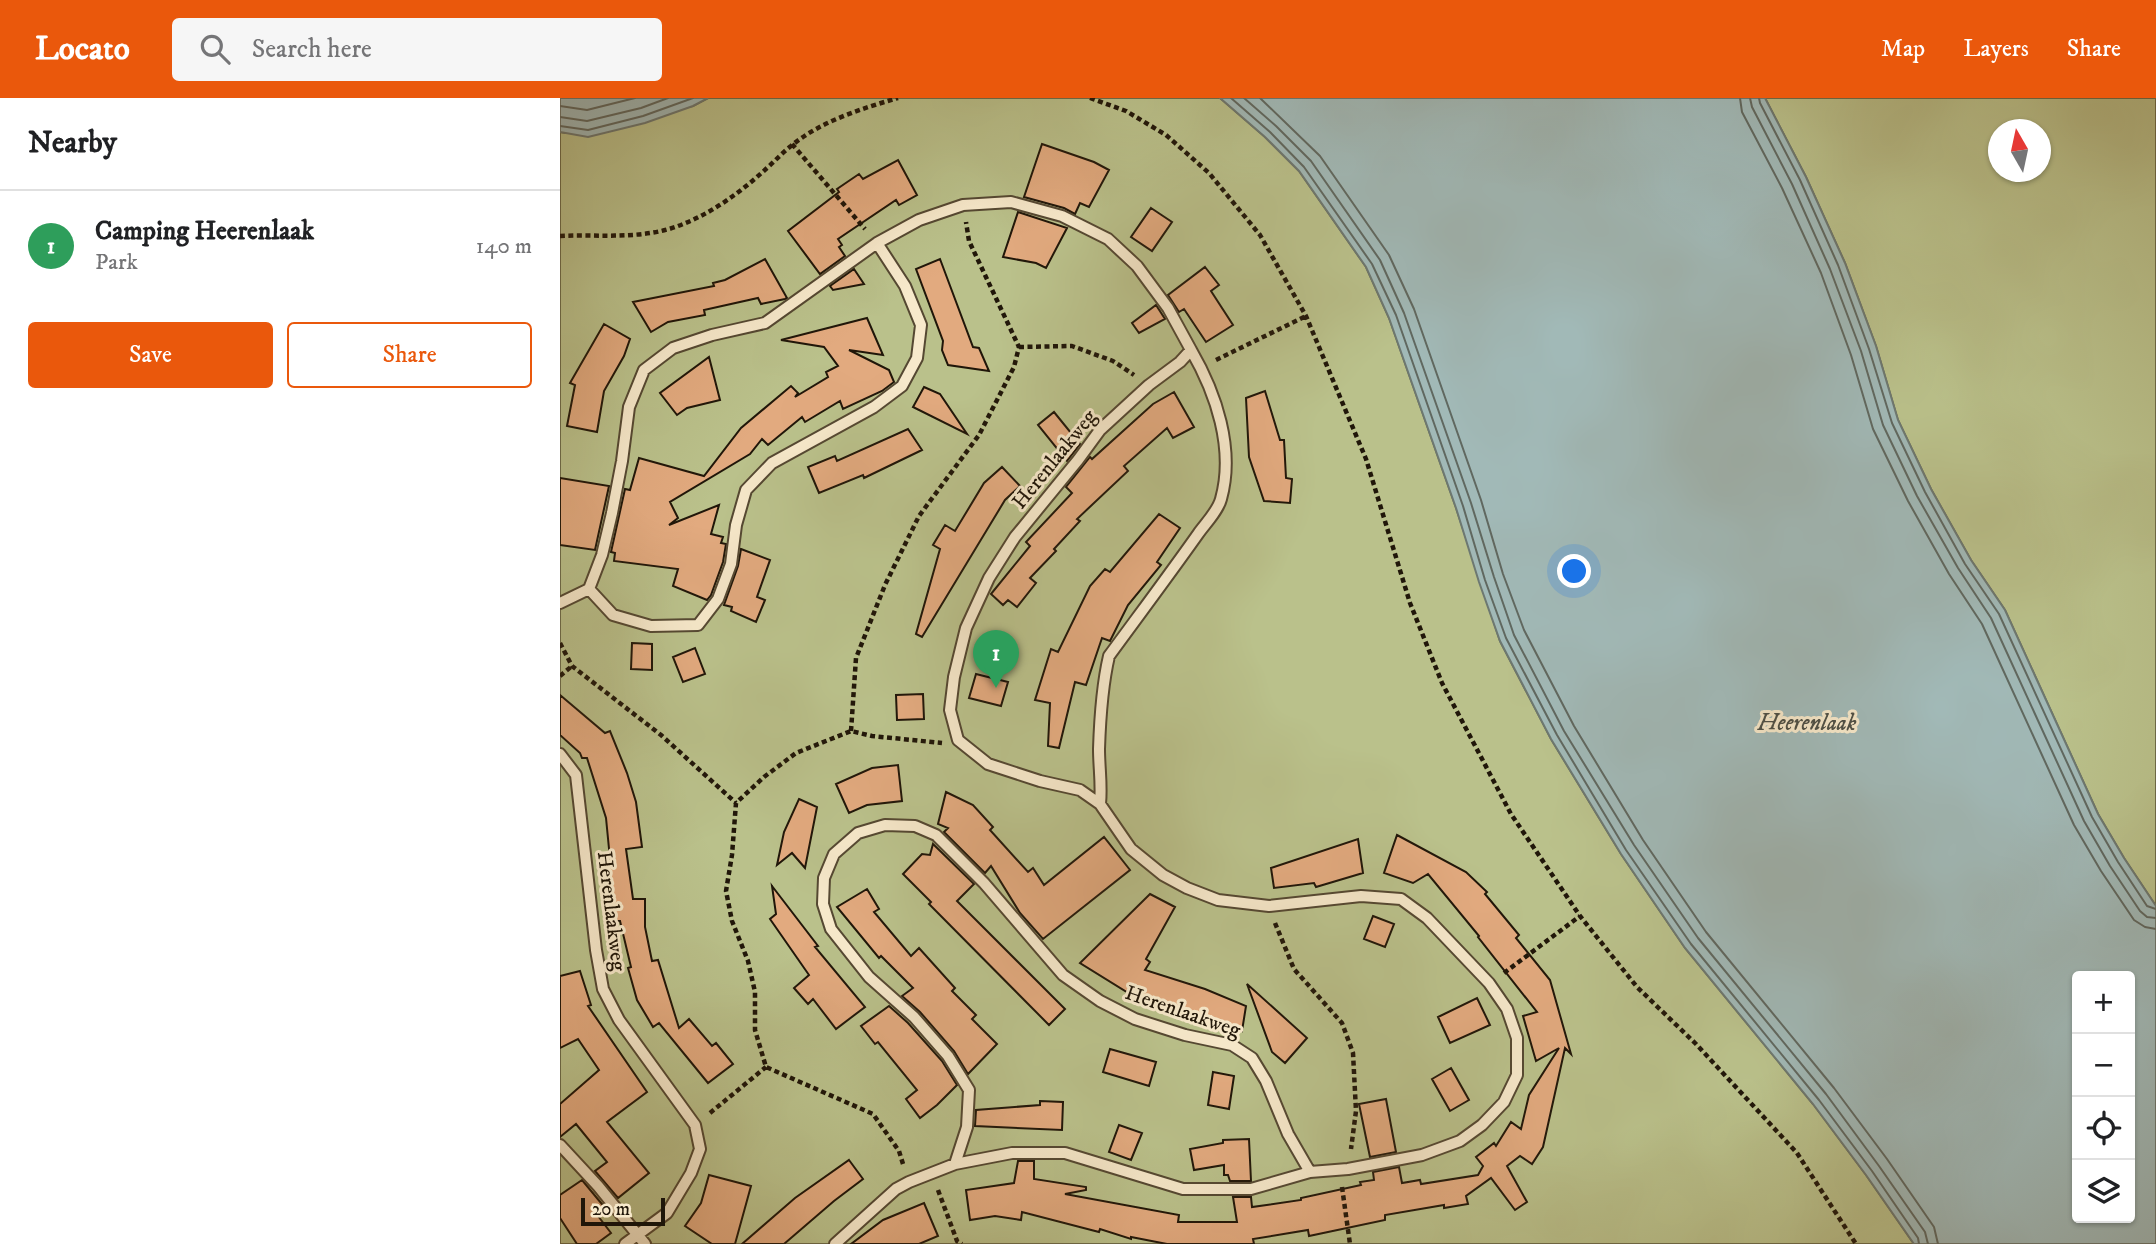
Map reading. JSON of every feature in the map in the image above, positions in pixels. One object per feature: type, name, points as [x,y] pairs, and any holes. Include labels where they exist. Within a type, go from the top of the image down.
[{"type":"lane","points":[[560,603],[589,589],[602,555],[612,513],[629,407],[643,370],[673,348],[712,335],[765,323],[877,243],[919,220],[963,205],[1011,202],[1062,216],[1108,239],[1137,266],[1168,309],[1201,368],[1215,402],[1224,439],[1225,469],[1221,501],[1109,656],[1103,683],[1099,751],[1102,785],[1100,804]]},
{"type":"lane","points":[[589,589],[613,615],[651,626],[698,625],[718,599],[731,564],[736,525],[746,490],[772,463],[874,407],[902,386],[917,358],[921,325],[905,286],[877,243]]},
{"type":"lane","name":"Herenlaakweg","points":[[958,740],[950,710],[954,677],[967,628],[989,578],[1015,537],[1100,430],[1191,350]]},
{"type":"lane","points":[[835,1244],[896,1189],[909,1182],[955,1164],[1012,1153],[1065,1153],[1183,1189],[1251,1189],[1310,1172],[1422,1155],[1460,1141],[1482,1125],[1504,1102],[1517,1074],[1517,1038],[1507,1009],[1489,983],[1427,918],[1401,899],[1361,896],[1269,906],[1218,900],[1163,875],[1132,849],[1100,804],[1080,790],[1040,781],[988,764],[958,740]]},
{"type":"lane","name":"Herenlaakweg","points":[[560,754],[576,775],[603,989],[619,1020],[695,1125]]},
{"type":"lane","name":"Herenlaakweg","points":[[955,1164],[967,1127],[969,1090],[948,1056],[914,1017],[869,977],[831,929],[823,904],[824,878],[834,854],[858,833],[885,825],[915,826],[936,835],[984,883],[1063,975],[1100,1001],[1147,1023],[1232,1045],[1252,1058],[1266,1081],[1288,1134],[1310,1172]]},
{"type":"lane","points":[[625,1244],[641,1240],[667,1213],[691,1173],[700,1149],[695,1125]]},
{"type":"lane","points":[[560,1145],[598,1186],[641,1240]]},
{"type":"path","points":[[560,236],[641,233],[676,227],[721,206],[792,144],[816,130],[860,109],[898,98]]},
{"type":"path","points":[[1090,98],[1126,111],[1166,135],[1209,173],[1260,235],[1306,316],[1366,459],[1410,603],[1442,684],[1511,814],[1580,916],[1637,986],[1696,1044],[1797,1153],[1856,1244]]},
{"type":"path","points":[[792,144],[877,243]]},
{"type":"path","points":[[851,731],[856,658],[881,596],[919,516],[979,435],[1014,367],[1019,347],[969,241],[963,205]]},
{"type":"path","points":[[1201,368],[1306,316]]},
{"type":"path","points":[[1019,347],[1072,346],[1113,361],[1149,385]]},
{"type":"path","points":[[560,643],[572,666],[661,735],[736,803]]},
{"type":"path","points":[[560,676],[572,666]]},
{"type":"path","points":[[909,1182],[899,1151],[873,1114],[766,1067],[755,1030],[755,992],[732,921],[726,891],[736,803],[796,752],[851,731],[939,744],[958,740]]},
{"type":"path","points":[[1269,906],[1294,969],[1342,1023],[1353,1053],[1356,1111],[1343,1169],[1350,1244]]},
{"type":"path","points":[[1489,983],[1580,916]]},
{"type":"path","points":[[695,1125],[766,1067]]},
{"type":"path","points":[[932,1173],[959,1243]]},
{"type":"green space","points":[[708,98],[1220,98],[1265,137],[1299,171],[1366,267],[1389,318],[1500,641],[1551,739],[1621,854],[1685,948],[1813,1104],[1914,1244],[560,1244],[560,132],[693,106]]},
{"type":"green space","points":[[1765,98],[2156,98],[2156,906],[2098,814],[2005,610],[1971,560],[1931,489],[1898,420],[1876,346],[1845,263],[1806,177]]},
{"type":"water","points":[[560,98],[708,98],[645,123],[588,137],[560,132]]},
{"type":"water","name":"Heerenlaak","points":[[1220,98],[1765,98],[1806,177],[1845,263],[1876,346],[1898,420],[1931,489],[1971,560],[2005,610],[2098,814],[2156,906],[2156,1244],[1914,1244],[1813,1104],[1685,948],[1621,854],[1551,739],[1500,641],[1389,318],[1366,267],[1299,171]]},
{"type":"building","points":[[1042,144],[1109,170],[1089,207],[1080,203],[1075,214],[1064,208],[1024,197]]},
{"type":"building","points":[[898,160],[917,195],[899,205],[896,200],[838,239],[842,245],[839,247],[845,256],[820,274],[788,231],[859,174],[863,179]]},
{"type":"building","points":[[1151,208],[1172,222],[1152,251],[1131,237]]},
{"type":"building","points":[[1018,212],[1067,228],[1046,268],[1036,263],[1003,257]]},
{"type":"building","points":[[765,259],[787,298],[761,304],[758,298],[704,310],[705,315],[668,322],[651,332],[633,302],[714,286],[713,283],[725,280]]},
{"type":"building","points":[[940,259],[973,347],[979,348],[989,371],[948,365],[942,350],[943,341],[916,269]]},
{"type":"building","points":[[1205,267],[1219,285],[1211,291],[1233,325],[1206,342],[1184,309],[1179,312],[1168,295]]},
{"type":"building","points":[[854,269],[864,284],[833,290],[830,286]]},
{"type":"building","points":[[1156,305],[1165,319],[1139,333],[1132,323]]},
{"type":"building","points":[[867,318],[883,355],[849,350],[889,370],[894,382],[882,391],[843,409],[840,401],[805,422],[802,417],[768,445],[762,439],[750,454],[670,502],[678,518],[669,525],[719,505],[711,534],[723,537],[721,543],[726,544],[723,562],[707,600],[673,586],[678,569],[614,561],[615,553],[611,552],[625,489],[630,490],[639,458],[704,476],[741,428],[791,386],[798,393],[795,397],[828,377],[826,372],[838,366],[824,347],[781,340]]},
{"type":"building","points":[[604,324],[630,339],[624,356],[604,391],[597,432],[567,426],[575,385],[570,383]]},
{"type":"building","points":[[709,357],[720,400],[687,408],[677,415],[660,393]]},
{"type":"building","points":[[924,387],[940,394],[967,434],[913,407]]},
{"type":"building","points":[[1265,391],[1280,440],[1284,440],[1286,478],[1292,479],[1290,503],[1264,501],[1249,457],[1246,398]]},
{"type":"building","points":[[1174,392],[1194,427],[1173,438],[1167,428],[1124,466],[1128,471],[1077,519],[1080,521],[1030,578],[1036,583],[1017,607],[1008,600],[1003,605],[991,594],[1030,546],[1026,542],[1072,493],[1066,487],[1090,457],[1092,459],[1153,404]]},
{"type":"building","points":[[1054,412],[1080,444],[1067,461],[1038,425]]},
{"type":"building","points":[[908,429],[922,450],[864,478],[863,475],[819,493],[808,467],[835,456],[837,461]]},
{"type":"building","points":[[1002,467],[1020,486],[1005,500],[922,637],[916,634],[940,549],[933,545],[945,525],[955,531],[984,483]]},
{"type":"building","points":[[560,478],[609,486],[595,550],[560,545]]},
{"type":"building","points":[[1159,514],[1180,528],[1157,562],[1161,565],[1128,605],[1110,641],[1102,638],[1086,685],[1075,682],[1059,748],[1048,746],[1050,703],[1035,700],[1051,649],[1058,652],[1090,586],[1105,569],[1110,572]]},
{"type":"building","points":[[741,549],[770,560],[757,597],[765,600],[756,622],[724,605]]},
{"type":"building","points":[[632,643],[652,644],[652,670],[631,669]]},
{"type":"building","points":[[695,648],[705,674],[683,682],[673,657]]},
{"type":"building","points":[[976,674],[1008,682],[1001,706],[969,698]]},
{"type":"building","points":[[923,694],[924,719],[897,720],[896,695]]},
{"type":"building","points":[[560,695],[605,733],[610,731],[627,773],[636,802],[642,847],[626,849],[633,899],[645,899],[645,927],[652,961],[658,960],[679,1028],[689,1019],[712,1046],[716,1043],[733,1064],[708,1083],[659,1023],[653,1027],[637,1000],[620,921],[609,921],[610,887],[604,888],[600,860],[610,859],[606,818],[587,758],[582,758],[560,735]]},
{"type":"building","points":[[898,765],[902,801],[867,805],[849,813],[836,784],[872,768]]},
{"type":"building","points":[[946,792],[973,805],[993,827],[990,830],[1028,872],[1033,868],[1044,885],[1104,837],[1130,870],[1043,939],[1020,913],[991,866],[985,873],[944,832],[948,828],[938,824]]},
{"type":"building","points":[[799,799],[817,807],[805,868],[792,853],[777,865],[784,832]]},
{"type":"building","points":[[1397,835],[1466,872],[1487,892],[1485,894],[1519,935],[1516,938],[1550,980],[1571,1054],[1565,1048],[1543,1147],[1532,1164],[1520,1156],[1507,1166],[1527,1202],[1515,1210],[1491,1178],[1466,1196],[1468,1204],[1444,1208],[1444,1205],[1385,1215],[1385,1220],[1309,1236],[1308,1230],[1253,1239],[1254,1244],[1167,1244],[1131,1239],[1100,1229],[1099,1232],[1022,1212],[1021,1220],[995,1216],[970,1220],[966,1190],[1014,1183],[1018,1161],[1034,1161],[1034,1179],[1086,1187],[1086,1190],[1065,1194],[1179,1215],[1178,1222],[1237,1222],[1233,1197],[1251,1197],[1252,1207],[1301,1200],[1361,1185],[1360,1182],[1374,1180],[1373,1172],[1399,1167],[1402,1183],[1420,1180],[1421,1184],[1478,1175],[1483,1166],[1476,1157],[1494,1143],[1496,1146],[1511,1122],[1521,1129],[1529,1095],[1559,1048],[1536,1061],[1523,1016],[1537,1012],[1428,874],[1413,883],[1384,873]]},
{"type":"building","points":[[1358,839],[1363,873],[1316,887],[1314,883],[1274,888],[1271,868]]},
{"type":"building","points":[[933,844],[974,884],[957,901],[1065,1009],[1049,1025],[929,904],[931,902],[903,874],[922,854],[930,855]]},
{"type":"building","points":[[772,886],[818,946],[815,947],[865,1007],[836,1029],[813,999],[808,1004],[794,988],[809,975],[770,919],[776,914]]},
{"type":"building","points":[[867,889],[879,909],[874,912],[911,956],[919,948],[955,988],[952,991],[976,1015],[972,1019],[997,1044],[968,1074],[954,1051],[902,996],[913,988],[881,956],[879,958],[837,907]]},
{"type":"building","points":[[1150,894],[1175,907],[1146,959],[1150,962],[1145,970],[1205,989],[1246,1006],[1242,1031],[1217,1020],[1215,1025],[1181,1010],[1179,1015],[1151,1007],[1080,963]]},
{"type":"building","points":[[1373,916],[1394,924],[1385,947],[1364,939]]},
{"type":"building","points":[[580,971],[591,1005],[588,1006],[647,1092],[607,1122],[649,1173],[618,1198],[595,1171],[607,1162],[576,1124],[560,1137],[560,1104],[599,1070],[578,1039],[560,1048],[560,976]]},
{"type":"building","points":[[1247,984],[1307,1038],[1285,1063],[1272,1052]]},
{"type":"building","points":[[1477,998],[1490,1025],[1450,1043],[1438,1017]]},
{"type":"building","points":[[889,1006],[942,1061],[957,1085],[920,1118],[906,1099],[917,1090],[878,1042],[875,1044],[861,1026]]},
{"type":"building","points":[[1110,1049],[1156,1062],[1149,1086],[1103,1072]]},
{"type":"building","points":[[1451,1068],[1469,1100],[1450,1111],[1432,1079]]},
{"type":"building","points":[[1213,1072],[1234,1076],[1229,1109],[1208,1105]]},
{"type":"building","points":[[1386,1099],[1396,1152],[1370,1157],[1359,1104]]},
{"type":"building","points":[[1040,1101],[1063,1102],[1062,1130],[975,1126],[976,1110],[1040,1105]]},
{"type":"building","points":[[1119,1125],[1142,1133],[1131,1160],[1109,1152]]},
{"type":"building","points":[[1249,1139],[1251,1181],[1230,1181],[1228,1175],[1224,1175],[1224,1165],[1194,1170],[1190,1149],[1223,1143],[1223,1140]]},
{"type":"building","points":[[849,1160],[863,1179],[784,1244],[742,1244],[795,1198]]},
{"type":"building","points":[[709,1175],[751,1186],[735,1244],[712,1244],[685,1226],[701,1203]]},
{"type":"building","points":[[582,1180],[606,1209],[598,1216],[611,1233],[596,1244],[577,1244],[560,1218],[560,1195]]},
{"type":"building","points":[[924,1203],[938,1236],[919,1244],[851,1244],[883,1220]]},
{"type":"place","name":"Camping Heerenlaak","points":[[996,688]]}]
